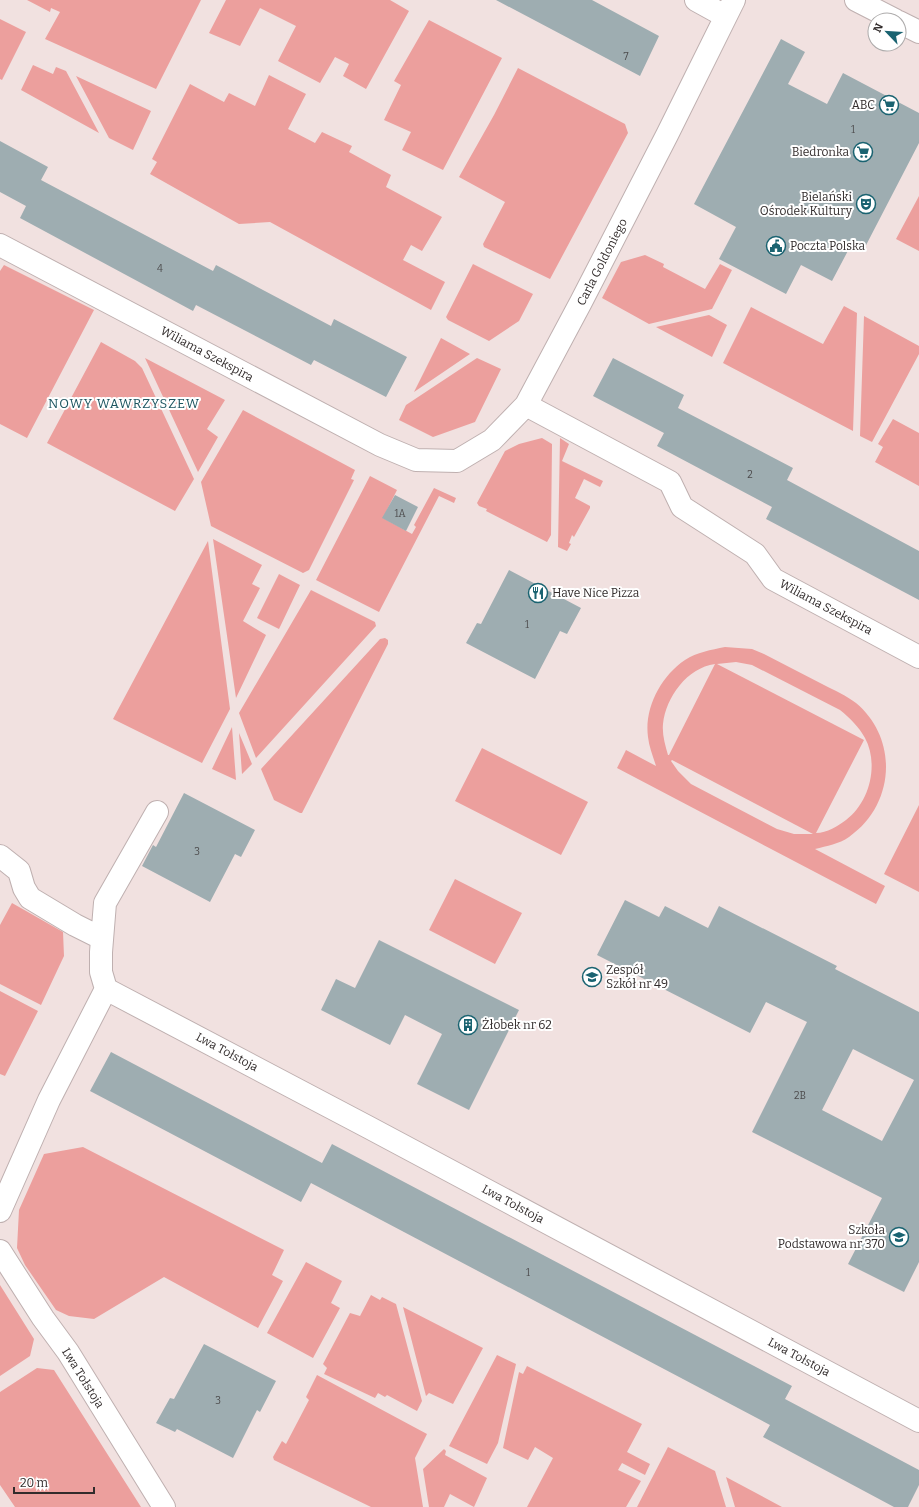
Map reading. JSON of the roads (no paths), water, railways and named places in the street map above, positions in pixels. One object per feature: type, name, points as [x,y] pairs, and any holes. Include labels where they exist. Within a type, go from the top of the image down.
[{"type":"street","points":[[696,0],[729,8]]},
{"type":"street","points":[[856,0],[879,12]]},
{"type":"street","name":"Carla Goldoniego","points":[[416,460],[457,461],[492,440],[526,404],[581,302],[656,156],[729,8]]},
{"type":"street","points":[[907,26],[919,32]]},
{"type":"street","name":"Wiliama Szekspira","points":[[0,245],[380,445],[416,460]]},
{"type":"street","name":"Wiliama Szekspira","points":[[526,404],[670,482],[682,508],[755,554],[773,579],[919,657]]},
{"type":"street","points":[[0,1211],[49,1100],[106,989],[101,972],[101,938],[105,903],[157,812]]},
{"type":"street","points":[[5,860],[20,871],[24,888],[30,898],[75,926],[101,938]]},
{"type":"street","name":"Lwa Tołstoja","points":[[106,989],[388,1137],[919,1421]]},
{"type":"street","name":"Lwa Tołstoja","points":[[0,1250],[43,1318],[68,1352],[164,1507]]},
{"type":"place","name":"ABC","points":[[889,105]]},
{"type":"place","name":"Biedronka","points":[[863,152]]},
{"type":"place","name":"Bielański Ośrodek Kultury","points":[[866,204]]},
{"type":"place","name":"Poczta Polska","points":[[776,246]]},
{"type":"place","name":"Have Nice Pizza","points":[[538,593]]},
{"type":"place","name":"Zespół Szkół nr 49","points":[[592,977]]},
{"type":"place","name":"Żłobek nr 62","points":[[468,1025]]},
{"type":"place","name":"Szkoła Podstawowa nr 370","points":[[899,1237]]},
{"type":"district","name":"NOWY WAWRZYSZEW","points":[[124,403]]}]
